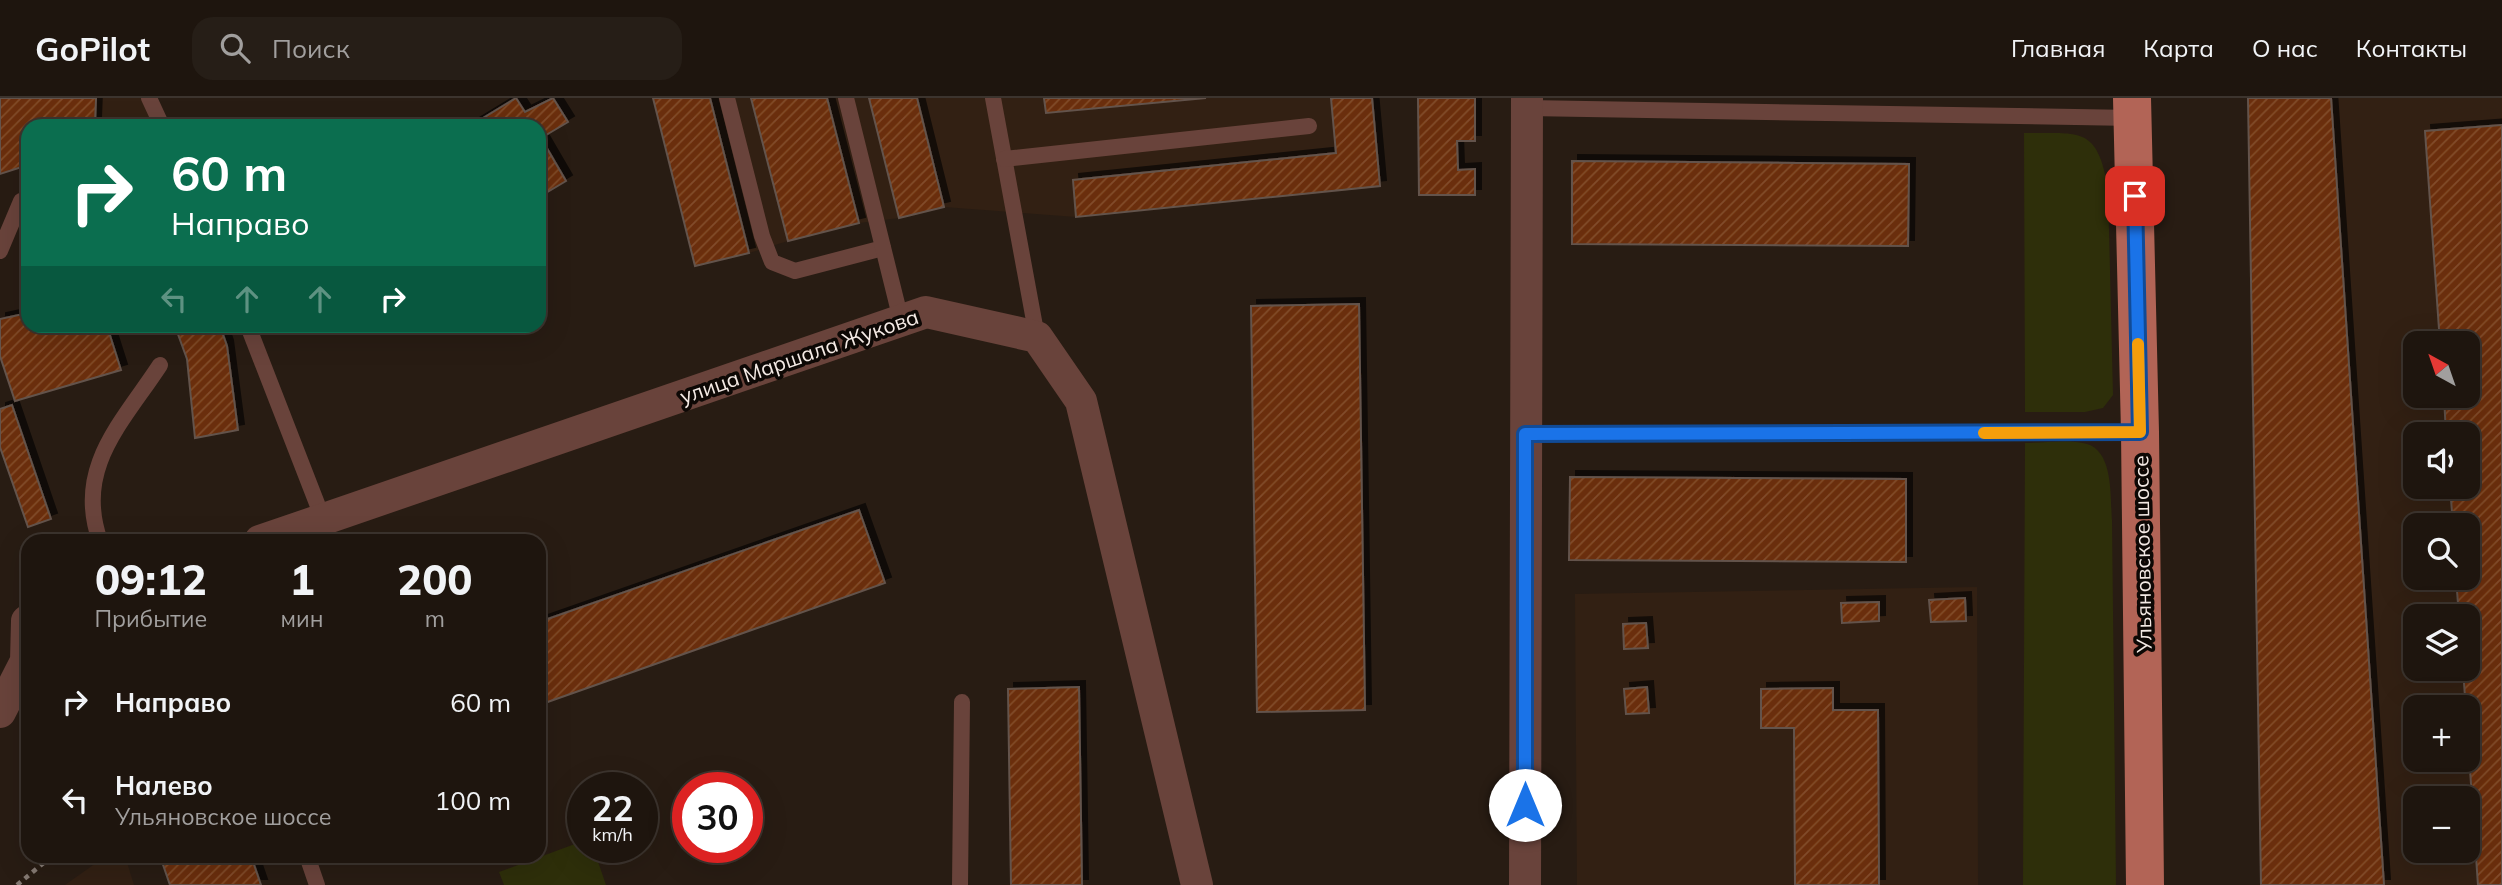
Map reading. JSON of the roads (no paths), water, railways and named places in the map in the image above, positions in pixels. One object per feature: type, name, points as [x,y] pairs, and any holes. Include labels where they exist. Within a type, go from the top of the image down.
[{"type":"main road","name":"Ульяновское шоссе","points":[[2132,108],[2140,432],[2145,885]]},
{"type":"street","points":[[1525,885],[1527,103]]},
{"type":"street","name":"улица Маршала Жукова","points":[[280,534],[926,312],[1037,337]]},
{"type":"street","points":[[1037,337],[1081,401],[1197,885]]},
{"type":"street","points":[[0,629],[21,623]]},
{"type":"street","points":[[0,712],[21,671]]},
{"type":"lane","points":[[149,98],[159,119]]},
{"type":"lane","points":[[727,98],[762,236],[772,262],[795,271],[883,248]]},
{"type":"lane","points":[[846,98],[901,320]]},
{"type":"lane","points":[[993,98],[1037,337]]},
{"type":"lane","points":[[1527,103],[2132,108]]},
{"type":"lane","points":[[1004,159],[1309,125]]},
{"type":"lane","points":[[0,251],[21,201]]},
{"type":"lane","points":[[251,333],[323,519]]},
{"type":"lane","points":[[98,534],[90,496],[99,459],[160,365]]},
{"type":"lane","points":[[1525,434],[2140,432]]},
{"type":"lane","points":[[960,885],[962,702]]},
{"type":"lane","points":[[309,863],[317,885]]}]
